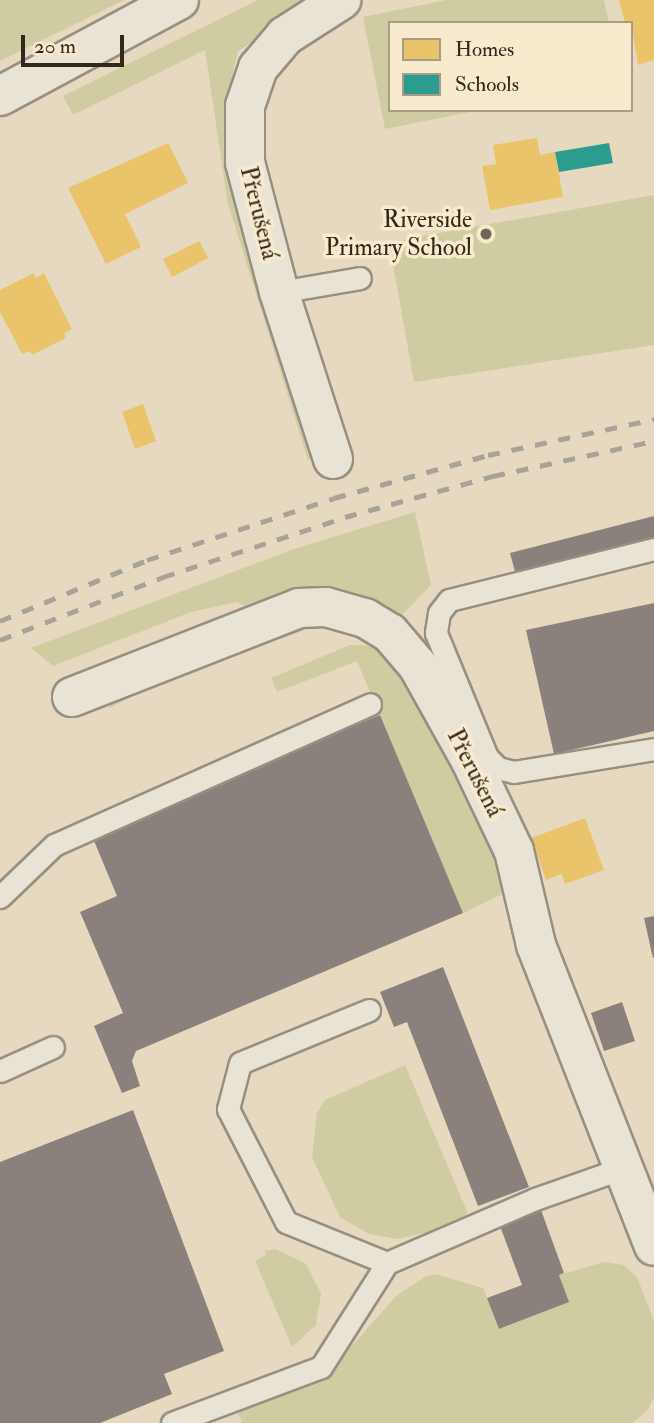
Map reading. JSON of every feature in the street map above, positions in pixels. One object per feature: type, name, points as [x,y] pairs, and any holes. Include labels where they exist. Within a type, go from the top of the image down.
[{"type":"street","points":[[0,96],[179,0]]},
{"type":"street","name":"Přerušená","points":[[333,459],[279,292],[245,162],[245,106],[258,68],[285,36],[341,0]]},
{"type":"street","name":"Přerušená","points":[[72,697],[299,608],[326,607],[365,618],[390,633],[405,647],[431,690],[514,851],[536,945],[620,1168],[654,1246]]},
{"type":"lane","points":[[279,292],[360,278]]},
{"type":"lane","points":[[654,549],[449,600],[439,613],[436,633],[487,757],[498,768],[514,772],[654,749]]},
{"type":"lane","points":[[0,897],[54,845],[370,704]]},
{"type":"lane","points":[[369,1010],[240,1063],[228,1109],[286,1222],[387,1263]]},
{"type":"lane","points":[[0,1071],[53,1047]]},
{"type":"lane","points":[[172,1423],[321,1367],[387,1263],[535,1199],[620,1168]]},
{"type":"shaded area","points":[[0,0],[124,0],[0,61]]},
{"type":"shaded area","points":[[258,0],[319,0],[238,51],[229,90],[237,167],[319,456],[308,460],[228,204],[205,50],[73,115],[63,96]]},
{"type":"shaded area","points":[[446,0],[604,0],[609,21],[388,21],[388,112],[470,112],[385,129],[363,17]]},
{"type":"shaded area","points":[[654,195],[654,345],[414,382],[389,242]]},
{"type":"shaded area","points":[[415,512],[431,585],[398,619],[250,609],[236,602],[191,612],[53,666],[31,648],[294,549]]},
{"type":"shaded area","points":[[331,621],[161,680],[110,708],[105,697],[252,634]]},
{"type":"shaded area","points":[[350,645],[387,646],[458,761],[496,856],[504,893],[463,913],[357,661],[277,692],[271,678]]},
{"type":"shaded area","points":[[405,1065],[468,1214],[425,1233],[397,1239],[369,1234],[340,1217],[312,1157],[317,1113],[325,1100]]},
{"type":"shaded area","points":[[275,1249],[305,1263],[321,1293],[316,1325],[292,1347],[255,1261],[266,1255],[265,1251]]},
{"type":"shaded area","points":[[604,1262],[624,1265],[637,1277],[654,1321],[654,1397],[647,1411],[632,1423],[242,1423],[237,1412],[312,1380],[335,1365],[397,1295],[425,1277],[435,1274],[483,1288],[500,1329],[568,1302],[559,1275]]},
{"type":"building: Homes","points":[[619,0],[654,0],[654,60],[638,65],[633,21],[624,21]]},
{"type":"building: Homes","points":[[537,138],[540,155],[555,152],[563,197],[490,210],[482,166],[496,164],[493,145]]},
{"type":"building: Homes","points":[[168,143],[188,183],[125,214],[141,247],[106,264],[68,188]]},
{"type":"building: Homes","points":[[199,241],[208,258],[172,277],[163,259]]},
{"type":"building: Homes","points":[[34,273],[36,278],[44,273],[72,329],[64,333],[66,338],[32,355],[30,351],[22,354],[0,312],[0,290]]},
{"type":"building: Homes","points":[[143,404],[156,441],[135,449],[122,412]]},
{"type":"building: Homes","points":[[585,818],[604,870],[565,884],[562,874],[546,880],[531,838]]},
{"type":"building: Schools","points":[[609,143],[613,163],[559,172],[555,152]]},
{"type":"building: Industry","points":[[654,516],[654,545],[517,579],[510,553]]},
{"type":"building: Industry","points":[[654,603],[654,731],[554,754],[526,630]]},
{"type":"building: Industry","points":[[380,715],[463,913],[136,1051],[132,1061],[140,1086],[122,1093],[94,1026],[123,1013],[80,912],[117,896],[92,836]]},
{"type":"building: Industry","points":[[654,916],[654,957],[653,958],[644,918]]},
{"type":"building: Industry","points":[[443,967],[529,1187],[478,1206],[407,1022],[394,1027],[380,992]]},
{"type":"building: Industry","points":[[622,1002],[635,1041],[604,1051],[591,1013]]},
{"type":"building: Industry","points":[[133,1110],[224,1351],[164,1374],[172,1394],[100,1423],[0,1423],[0,1162]]},
{"type":"building: Industry","points":[[541,1210],[564,1273],[559,1275],[569,1302],[499,1329],[487,1298],[522,1285],[500,1226]]},
{"type":"railway","points":[[0,621],[147,560],[334,498],[488,455],[654,419]]},
{"type":"railway","points":[[0,640],[163,577],[345,517],[493,476],[654,441]]},
{"type":"place","name":"Riverside Primary School","points":[[486,234]]}]
